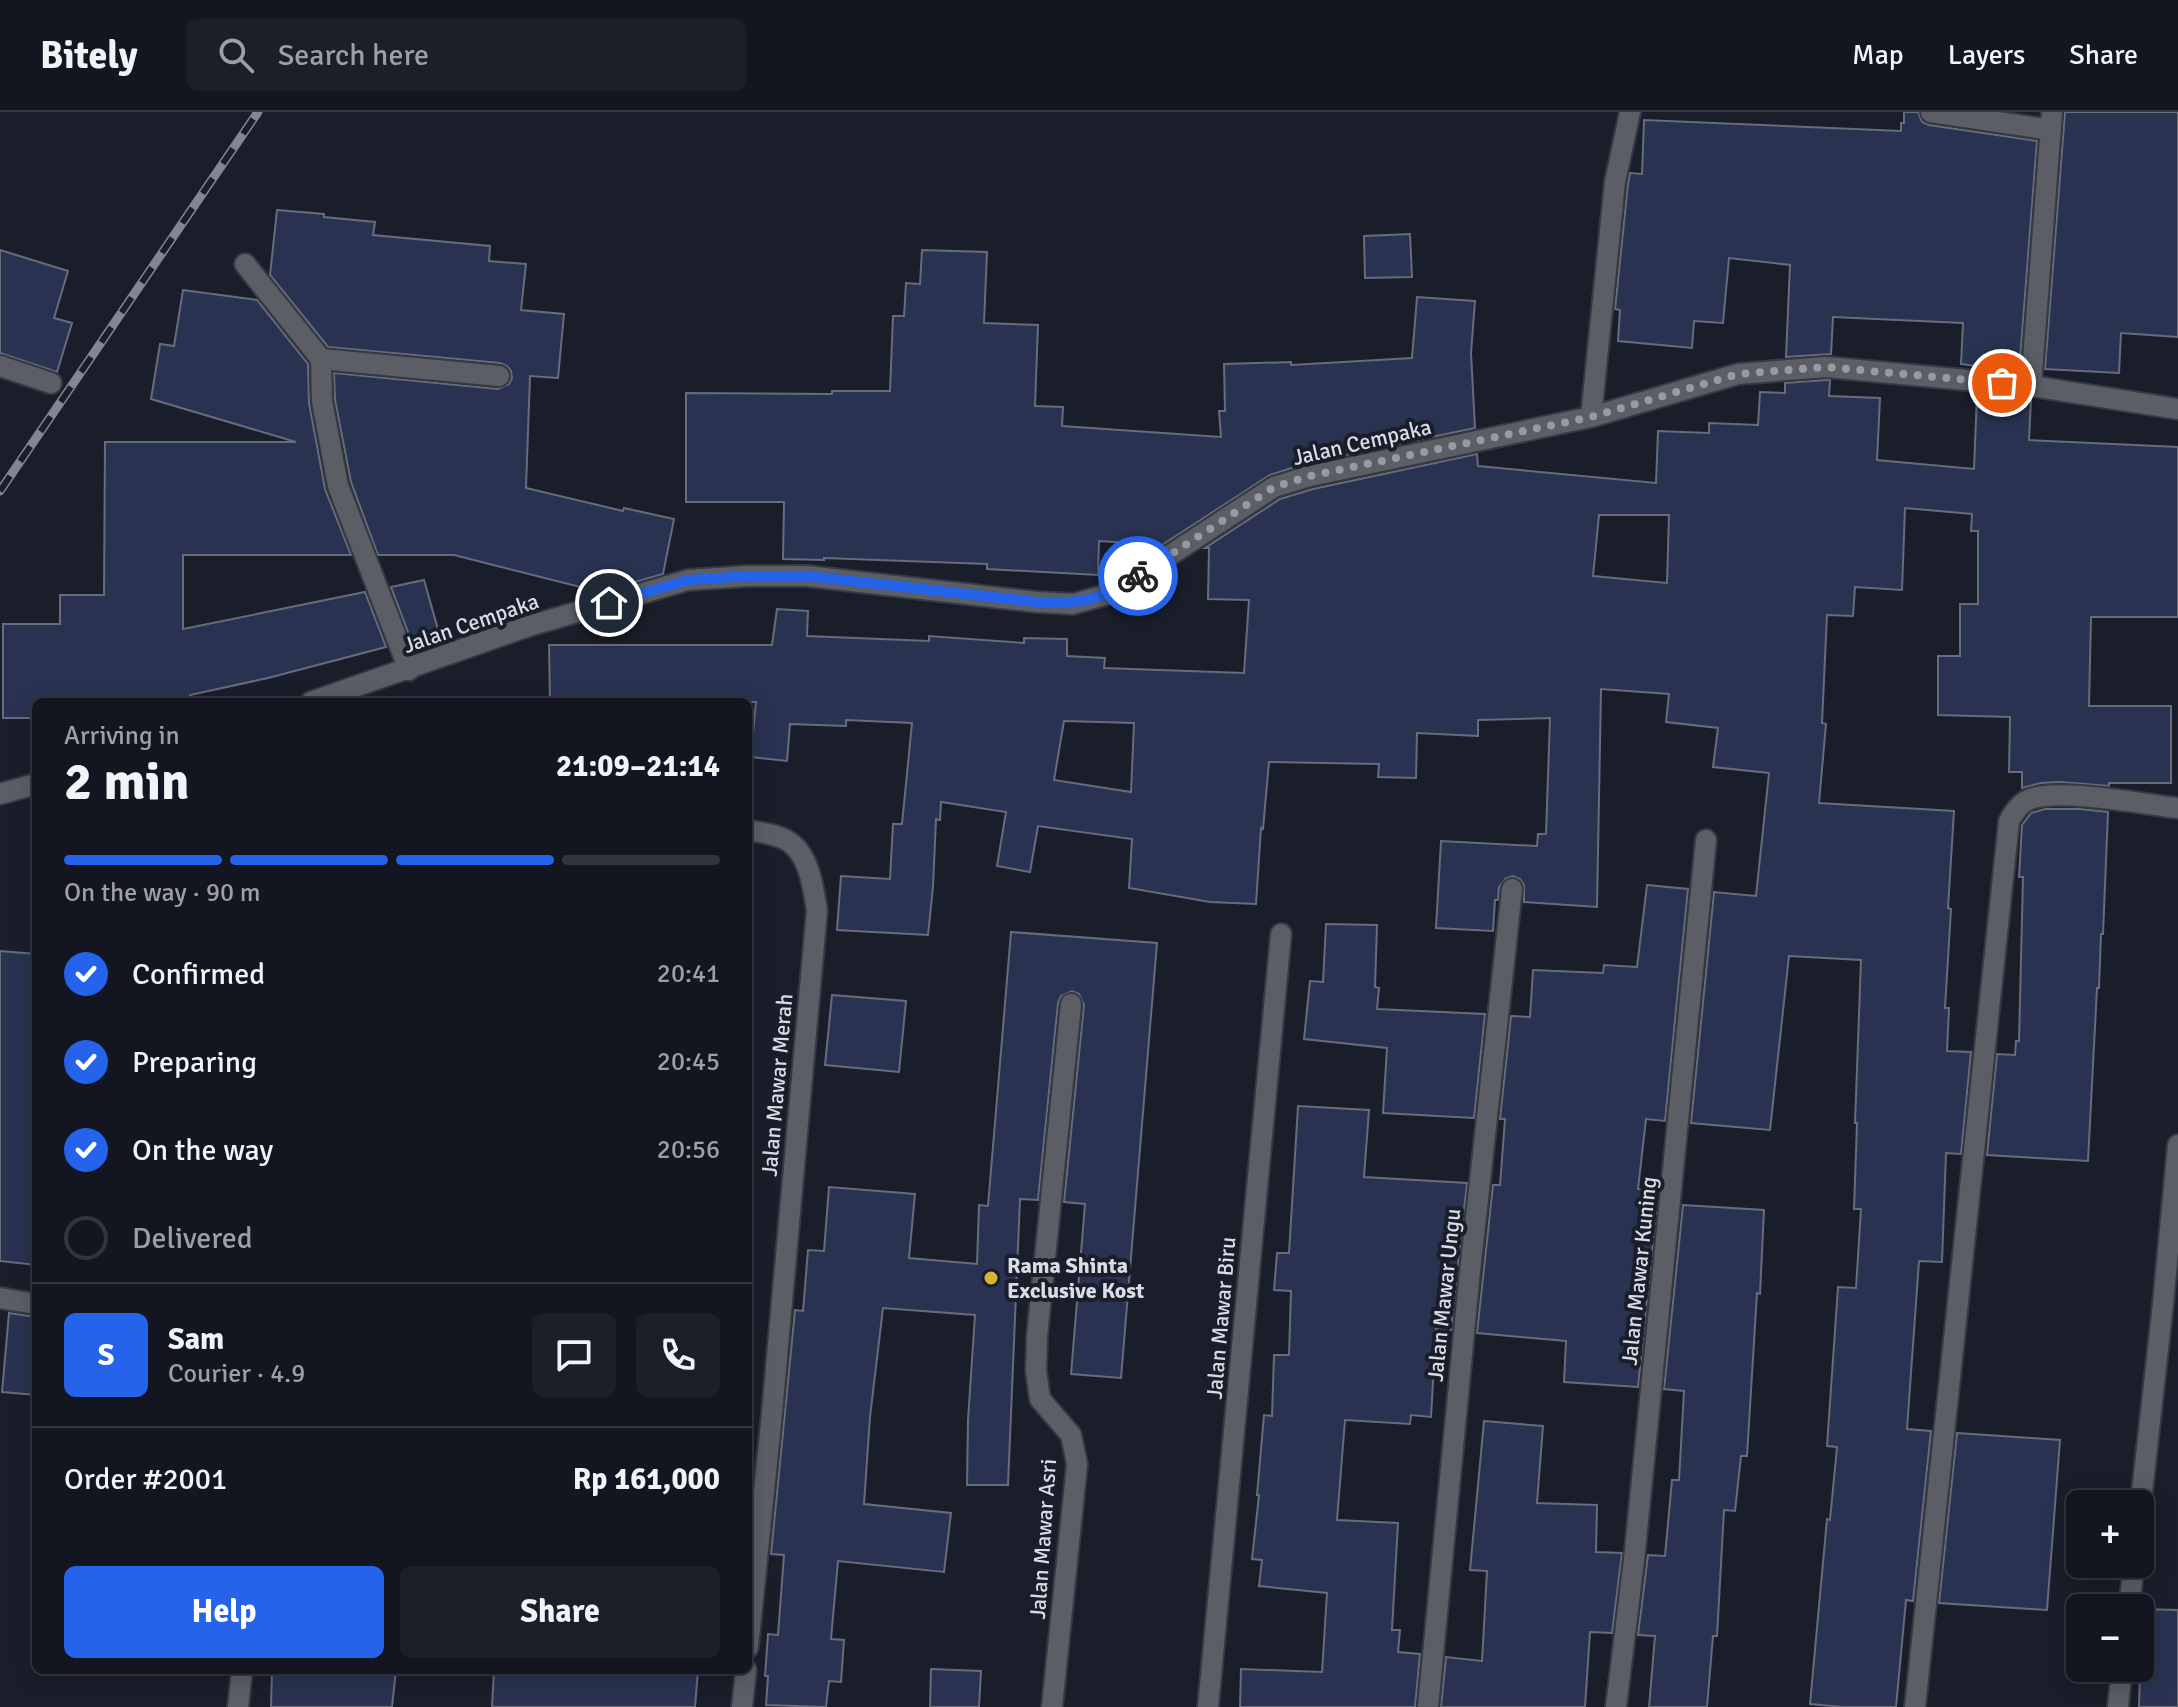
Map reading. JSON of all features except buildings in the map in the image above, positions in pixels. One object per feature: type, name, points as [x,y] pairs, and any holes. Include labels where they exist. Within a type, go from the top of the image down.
[{"type":"street","points":[[1591,417],[1615,182],[1630,112]]},
{"type":"street","points":[[1931,112],[2052,121],[2031,386]]},
{"type":"street","points":[[245,264],[321,359],[322,401],[338,486],[409,670]]},
{"type":"street","points":[[321,359],[499,376]]},
{"type":"street","points":[[0,366],[51,383]]},
{"type":"street","name":"Jalan Cempaka","points":[[335,698],[529,626],[688,580],[807,576],[1073,604],[1112,593],[1274,487],[1310,476],[1591,417],[1738,374],[1826,367],[2031,386],[2178,409]]},
{"type":"street","points":[[0,794],[32,785]]},
{"type":"street","points":[[1915,1707],[2009,821],[2015,809],[2029,799],[2058,795],[2178,808]]},
{"type":"street","name":"Jalan Mawar Merah","points":[[752,831],[775,836],[793,845],[811,873],[817,910],[752,1608]]},
{"type":"street","name":"Jalan Mawar Kuning","points":[[1616,1707],[1634,1560],[1706,840]]},
{"type":"street","name":"Jalan Mawar Ungu","points":[[1428,1707],[1469,1281],[1512,889]]},
{"type":"street","name":"Jalan Mawar Biru","points":[[1208,1707],[1281,934]]},
{"type":"street","name":"Jalan Mawar Asri","points":[[1052,1707],[1077,1464],[1071,1435],[1040,1399],[1036,1371],[1071,1004]]},
{"type":"street","points":[[2142,1490],[2178,1145]]},
{"type":"street","points":[[0,1298],[32,1303]]},
{"type":"street","points":[[238,1707],[242,1674]]},
{"type":"street","points":[[742,1707],[746,1674]]},
{"type":"street","points":[[2118,1707],[2121,1682]]},
{"type":"railway","points":[[0,491],[258,112]]},
{"type":"way so far","points":[[1138,576],[1274,487],[1310,476],[1591,417],[1738,374],[1826,367],[2002,383]]},
{"type":"place","name":"Rama Shinta Exclusive Kost","points":[[991,1278]]},
{"type":"route","points":[[609,603],[688,580],[807,576],[1073,604],[1112,593],[1138,576]]}]
